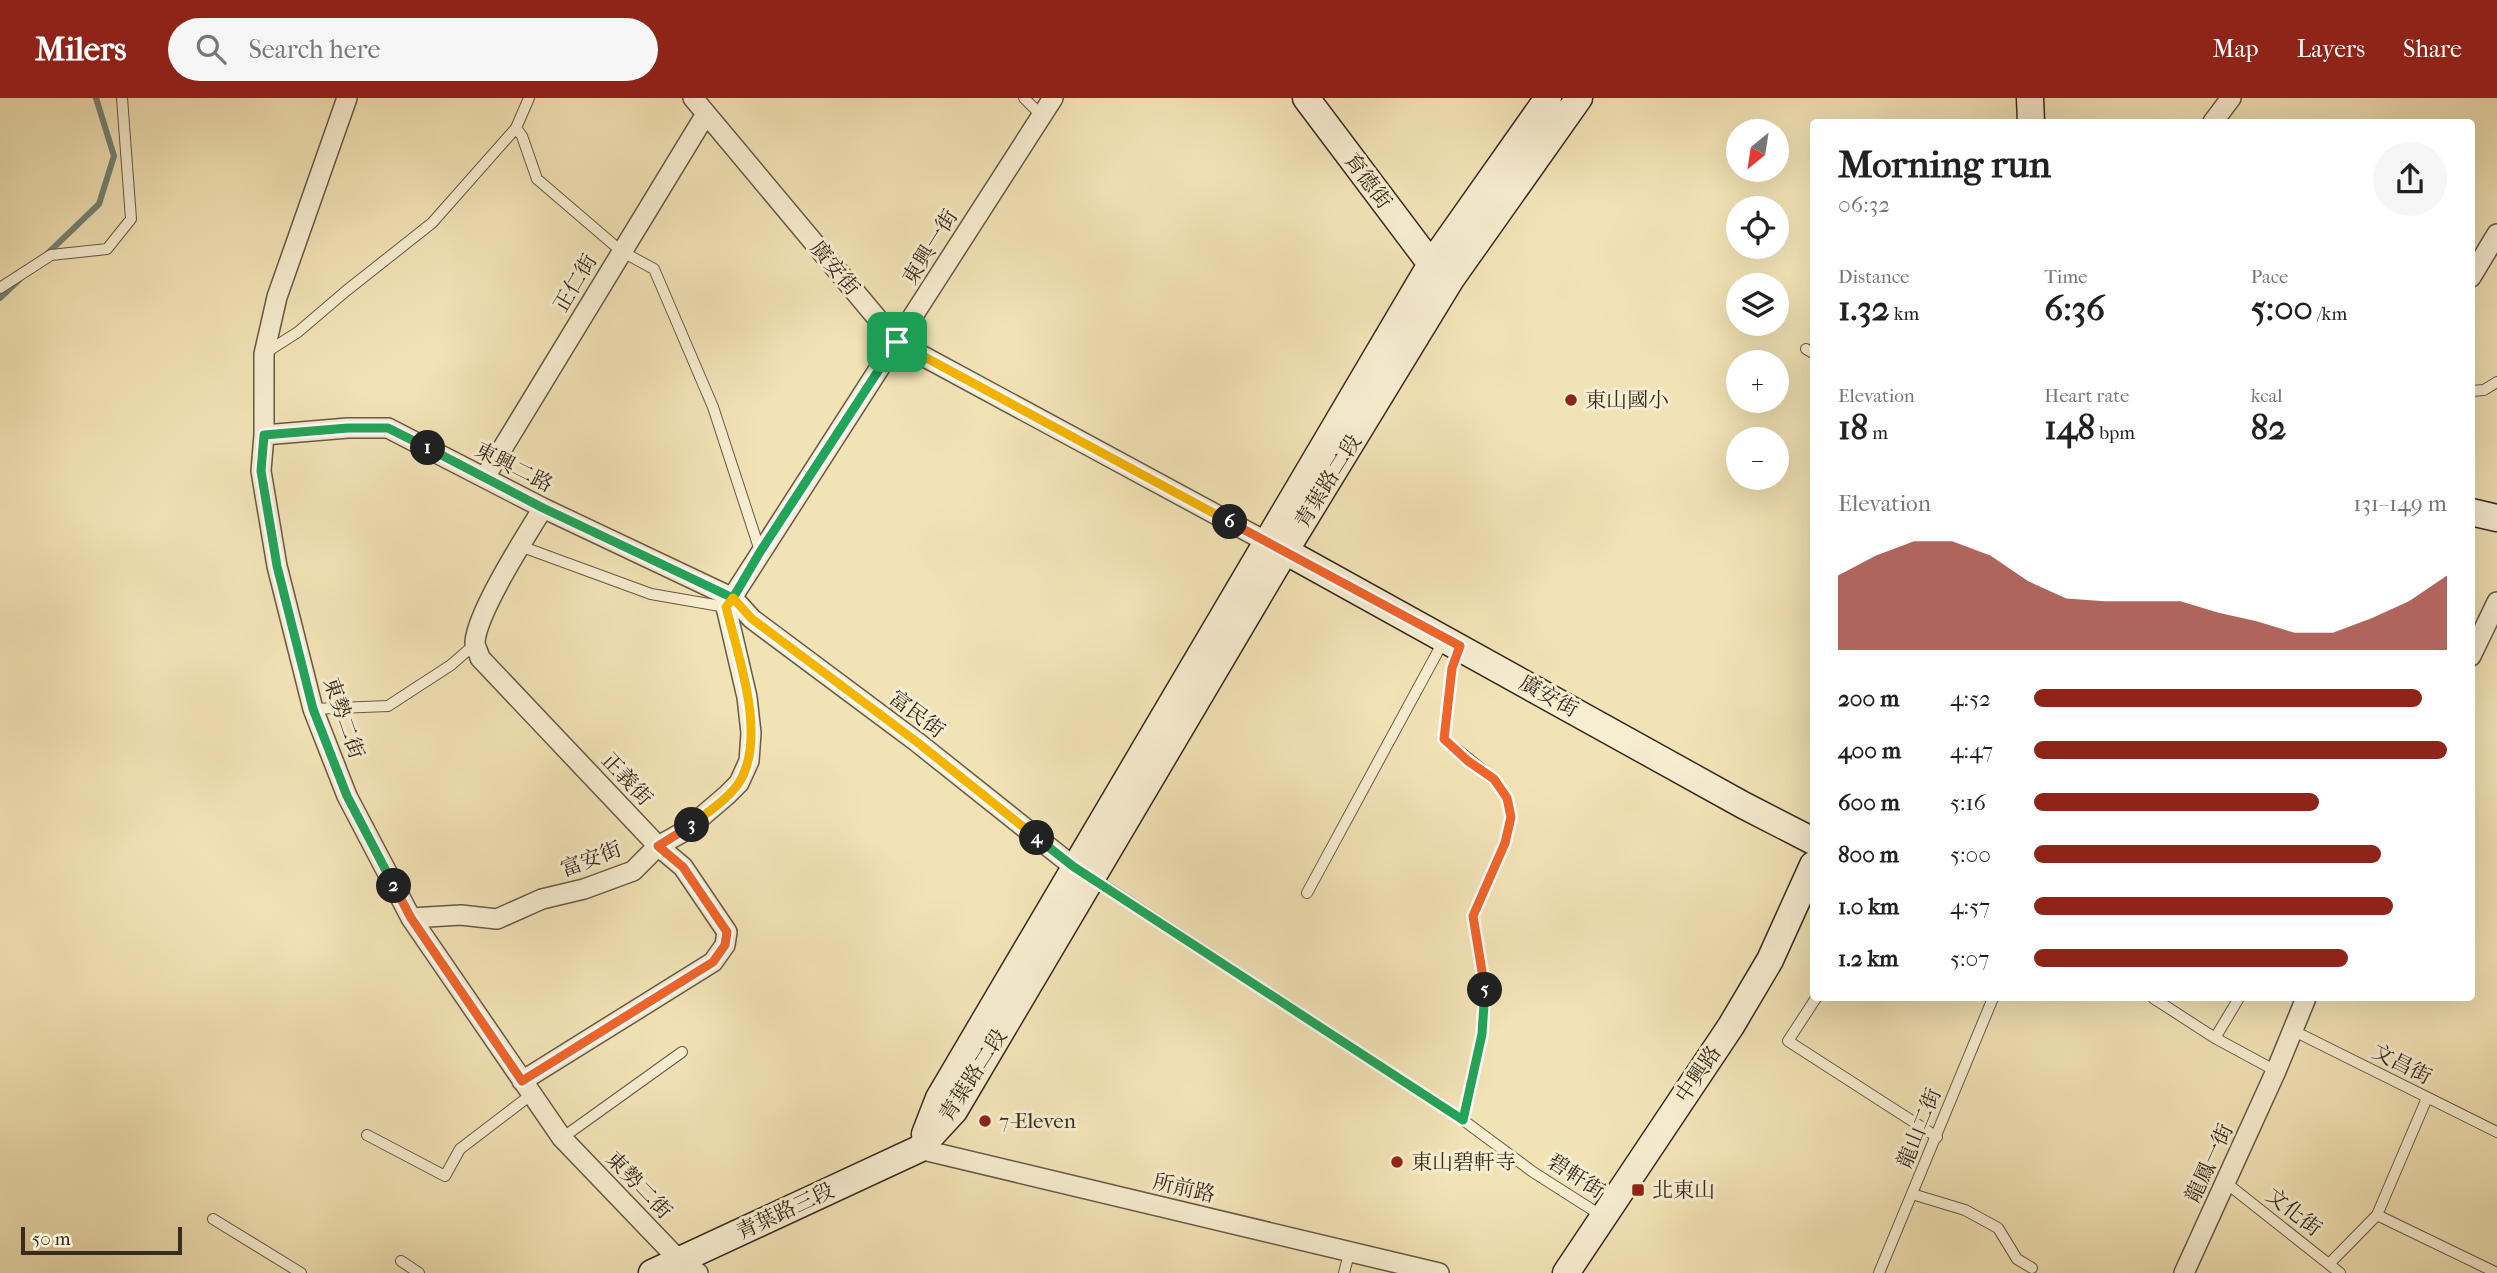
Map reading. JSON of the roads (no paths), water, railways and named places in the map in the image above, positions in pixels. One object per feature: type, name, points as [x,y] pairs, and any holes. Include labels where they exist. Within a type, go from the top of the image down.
[{"type":"main road","name":"育德街","points":[[1306,98],[1441,271]]},
{"type":"main road","name":"青葉路二段","points":[[919,1149],[954,1111],[1084,873],[1275,546],[1548,98]]},
{"type":"main road","name":"青葉路二段","points":[[1441,271],[1579,98]]},
{"type":"main road","points":[[2030,98],[2031,119]]},
{"type":"main road","points":[[2475,513],[2497,518]]},
{"type":"main road","name":"廣安街","points":[[1275,546],[1810,839]]},
{"type":"main road","name":"中興路","points":[[1566,1273],[1731,1026],[1770,960],[1810,872]]},
{"type":"main road","name":"青葉路三段","points":[[652,1273],[688,1266],[919,1149]]},
{"type":"street","name":"東勢二街","points":[[347,98],[277,297],[264,354],[261,471],[277,566],[313,709],[347,796],[411,918],[562,1138],[688,1266]]},
{"type":"street","name":"廣安街","points":[[693,98],[897,342],[1275,546]]},
{"type":"street","name":"東興一街","points":[[729,602],[1053,98]]},
{"type":"street","points":[[2215,119],[2231,98]]},
{"type":"street","name":"正仁街","points":[[485,477],[706,114]]},
{"type":"street","points":[[2475,274],[2492,255],[2497,234]]},
{"type":"street","name":"東興二路","points":[[264,435],[348,428],[388,428],[729,602]]},
{"type":"street","points":[[475,643],[483,614],[543,508]]},
{"type":"street","points":[[2475,648],[2497,601]]},
{"type":"street","name":"富安街","points":[[411,918],[461,915],[497,919],[542,900],[584,889],[633,871],[658,846],[685,831],[727,795],[739,783],[749,761],[751,733],[729,602]]},
{"type":"street","name":"富民街","points":[[729,602],[917,742],[1084,873]]},
{"type":"street","name":"正義街","points":[[475,643],[480,658],[658,846],[683,867],[727,932],[725,945],[713,962],[527,1088]]},
{"type":"street","name":"龍鳳一街","points":[[2184,1273],[2276,1071],[2305,1001]]},
{"type":"street","name":"所前路","points":[[919,1149],[1439,1273]]},
{"type":"lane","points":[[0,288],[51,255],[107,248],[131,219],[122,98]]},
{"type":"lane","points":[[264,354],[298,332],[346,290],[432,223],[516,128],[529,98]]},
{"type":"lane","points":[[1024,98],[1041,115]]},
{"type":"lane","points":[[516,128],[522,136],[537,179],[621,251],[654,269],[713,407],[760,552]]},
{"type":"lane","points":[[2475,391],[2484,390],[2497,382]]},
{"type":"lane","points":[[520,546],[651,594],[729,602]]},
{"type":"lane","points":[[1307,893],[1452,642]]},
{"type":"lane","points":[[1452,642],[1452,668],[1444,739],[1468,761],[1494,779],[1507,798],[1511,817],[1505,843],[1473,916],[1486,992],[1482,1034],[1463,1120]]},
{"type":"lane","points":[[313,709],[388,706],[451,665],[475,643]]},
{"type":"lane","name":"碧軒街","points":[[1084,873],[1463,1120],[1533,1172],[1602,1216]]},
{"type":"lane","points":[[1814,1001],[1788,1041],[1937,1137]]},
{"type":"lane","name":"龍山二街","points":[[1879,1273],[1992,1001]]},
{"type":"lane","points":[[2158,1001],[2215,1038],[2276,1071]]},
{"type":"lane","points":[[2215,1038],[2237,1001]]},
{"type":"lane","name":"文昌街","points":[[2291,1030],[2497,1132]]},
{"type":"lane","points":[[562,1138],[682,1052]]},
{"type":"lane","points":[[368,1135],[445,1176],[460,1149],[527,1088]]},
{"type":"lane","points":[[2329,1264],[2377,1215],[2427,1098]]},
{"type":"lane","name":"文化街","points":[[2225,1182],[2340,1273]]},
{"type":"lane","points":[[1912,1194],[1965,1210],[1998,1228],[2017,1259],[2032,1268]]},
{"type":"lane","points":[[2377,1215],[2497,1273]]},
{"type":"lane","points":[[213,1219],[301,1273]]},
{"type":"lane","points":[[1344,1273],[1350,1250]]},
{"type":"lane","points":[[401,1261],[419,1273]]},
{"type":"waterway","points":[[45,256],[99,204],[114,156],[96,98]]},
{"type":"waterway","points":[[0,298],[19,280]]},
{"type":"place","name":"東山國小","points":[[1571,400]]},
{"type":"place","name":"7-Eleven","points":[[985,1121]]},
{"type":"place","name":"東山碧軒寺","points":[[1397,1162]]},
{"type":"place","name":"北東山","points":[[1638,1190]]}]
